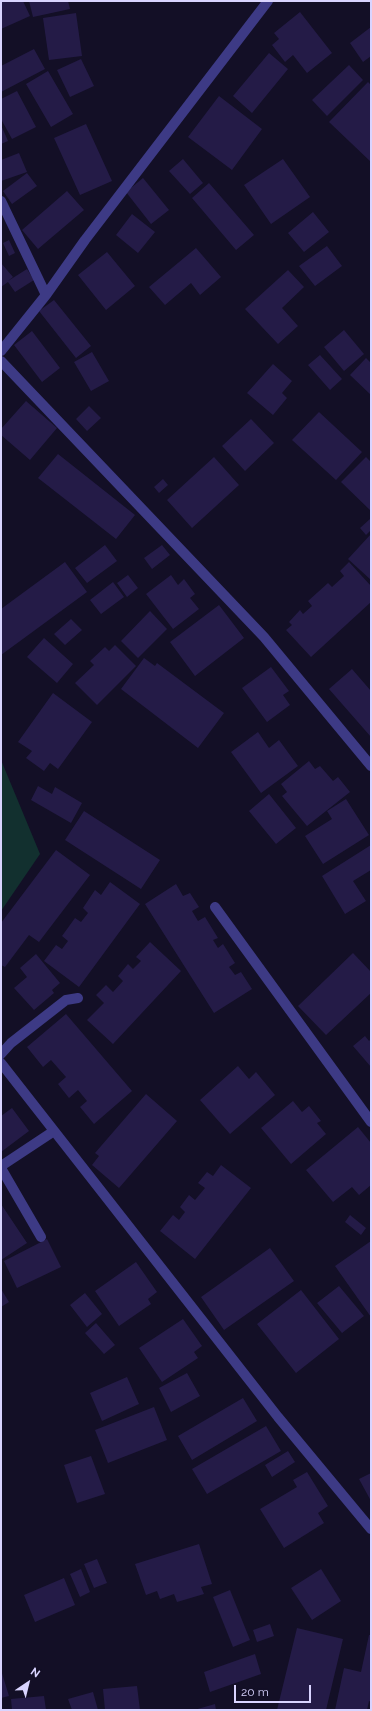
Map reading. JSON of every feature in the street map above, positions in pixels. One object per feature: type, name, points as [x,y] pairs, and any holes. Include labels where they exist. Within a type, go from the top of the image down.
[{"type":"street","points":[[1,352],[46,295],[85,240],[268,1]]},
{"type":"street","points":[[1,201],[46,295]]},
{"type":"street","points":[[1,361],[264,637],[371,766]]},
{"type":"street","points":[[215,907],[371,1122]]},
{"type":"street","points":[[1,1054],[11,1043],[66,1000],[78,998]]},
{"type":"street","points":[[1,1063],[278,1417],[371,1529]]},
{"type":"street","points":[[41,1237],[1,1167],[54,1131]]},
{"type":"green space","points":[[1,760],[40,854],[1,911]]},
{"type":"building","points":[[1,1],[23,1],[30,16],[1,29]]},
{"type":"building","points":[[29,1],[68,1],[70,9],[33,17]]},
{"type":"building","points":[[300,12],[332,53],[307,73],[293,55],[285,62],[272,45],[279,39],[274,33]]},
{"type":"building","points":[[76,13],[82,56],[49,60],[43,18]]},
{"type":"building","points":[[371,27],[371,56],[363,62],[350,43]]},
{"type":"building","points":[[34,49],[45,69],[1,92],[1,66]]},
{"type":"building","points":[[269,53],[288,69],[252,113],[233,96]]},
{"type":"building","points":[[81,59],[94,86],[70,97],[57,70]]},
{"type":"building","points":[[349,65],[363,80],[327,116],[312,100]]},
{"type":"building","points":[[48,71],[73,114],[51,127],[26,84]]},
{"type":"building","points":[[368,82],[371,85],[371,162],[329,122]]},
{"type":"building","points":[[17,91],[36,127],[12,139],[1,119],[1,99]]},
{"type":"building","points":[[219,96],[262,129],[232,170],[188,137]]},
{"type":"building","points":[[86,124],[112,181],[80,195],[54,138]]},
{"type":"building","points":[[1,125],[8,141],[1,144]]},
{"type":"building","points":[[19,153],[27,172],[1,181],[1,160]]},
{"type":"building","points":[[183,159],[203,183],[190,194],[169,171]]},
{"type":"building","points":[[283,159],[310,197],[271,224],[244,185]]},
{"type":"building","points":[[27,173],[37,186],[12,204],[3,191]]},
{"type":"building","points":[[143,178],[169,210],[151,224],[126,192]]},
{"type":"building","points":[[209,183],[254,235],[236,250],[192,198]]},
{"type":"building","points":[[67,191],[84,210],[38,249],[22,230]]},
{"type":"building","points":[[313,212],[329,232],[304,252],[288,233]]},
{"type":"building","points":[[132,214],[155,232],[138,253],[116,235]]},
{"type":"building","points":[[9,240],[15,253],[9,256],[3,243]]},
{"type":"building","points":[[327,246],[342,266],[315,286],[299,266]]},
{"type":"building","points":[[196,248],[221,277],[200,295],[191,283],[165,305],[149,287]]},
{"type":"building","points":[[107,252],[135,286],[106,310],[78,275]]},
{"type":"building","points":[[1,263],[13,277],[8,281],[27,269],[34,280],[15,292],[8,282],[1,287]]},
{"type":"building","points":[[288,270],[304,287],[282,308],[298,326],[278,344],[245,309]]},
{"type":"building","points":[[54,300],[91,346],[76,358],[39,311]]},
{"type":"building","points":[[344,330],[364,354],[344,371],[324,347]]},
{"type":"building","points":[[32,331],[60,368],[42,382],[14,345]]},
{"type":"building","points":[[92,352],[109,381],[91,391],[74,362]]},
{"type":"building","points":[[320,355],[342,379],[330,390],[308,365]]},
{"type":"building","points":[[366,358],[371,363],[371,395],[350,375]]},
{"type":"building","points":[[273,364],[292,381],[282,393],[287,398],[273,415],[247,393]]},
{"type":"building","points":[[26,401],[57,428],[30,460],[1,435],[1,429]]},
{"type":"building","points":[[89,406],[101,418],[87,431],[76,419]]},
{"type":"building","points":[[319,412],[362,452],[336,480],[292,440]]},
{"type":"building","points":[[251,419],[274,443],[245,471],[222,446]]},
{"type":"building","points":[[58,454],[135,515],[116,539],[38,478]]},
{"type":"building","points":[[214,457],[239,485],[192,528],[167,500]]},
{"type":"building","points":[[366,457],[371,462],[371,511],[341,482]]},
{"type":"building","points":[[163,479],[168,485],[159,493],[154,487]]},
{"type":"building","points":[[370,519],[371,530],[366,535],[360,528]]},
{"type":"building","points":[[371,534],[371,580],[348,559]]},
{"type":"building","points":[[105,545],[117,561],[87,583],[75,568]]},
{"type":"building","points":[[162,545],[170,555],[152,569],[144,558]]},
{"type":"building","points":[[65,562],[87,592],[1,655],[1,609]]},
{"type":"building","points":[[349,562],[371,586],[371,602],[311,657],[286,630],[292,625],[289,622],[300,610],[303,614],[312,606],[308,601],[328,583],[332,587],[344,576],[340,571]]},
{"type":"building","points":[[128,575],[138,588],[127,597],[117,583]]},
{"type":"building","points":[[171,575],[178,585],[184,579],[195,594],[190,598],[199,609],[173,629],[146,594]]},
{"type":"building","points":[[113,582],[124,597],[101,614],[90,600]]},
{"type":"building","points":[[219,605],[244,638],[195,676],[170,642]]},
{"type":"building","points":[[150,611],[167,629],[138,658],[121,641]]},
{"type":"building","points":[[71,619],[82,630],[65,645],[54,634]]},
{"type":"building","points":[[44,638],[73,664],[57,683],[27,657]]},
{"type":"building","points":[[115,645],[136,666],[97,705],[75,683],[94,665],[90,661],[105,647],[109,651]]},
{"type":"building","points":[[144,658],[155,666],[157,663],[224,713],[198,748],[121,689]]},
{"type":"building","points":[[271,667],[289,691],[283,695],[290,705],[267,722],[242,688]]},
{"type":"building","points":[[352,669],[371,691],[371,737],[329,689]]},
{"type":"building","points":[[53,693],[92,722],[58,769],[50,763],[44,771],[26,758],[32,751],[18,742]]},
{"type":"building","points":[[258,732],[269,748],[279,740],[298,766],[261,793],[231,752]]},
{"type":"building","points":[[309,761],[315,769],[320,766],[333,781],[338,777],[350,792],[307,826],[282,796],[287,792],[281,784]]},
{"type":"building","points":[[38,786],[52,794],[55,787],[82,803],[71,823],[31,800]]},
{"type":"building","points":[[269,794],[296,828],[276,844],[249,811]]},
{"type":"building","points":[[346,799],[369,835],[323,864],[305,836],[332,819],[327,811]]},
{"type":"building","points":[[84,811],[160,860],[141,889],[65,840]]},
{"type":"building","points":[[371,845],[371,870],[353,881],[366,901],[345,914],[322,876]]},
{"type":"building","points":[[56,850],[90,875],[39,942],[29,935],[5,967],[1,965],[1,923]]},
{"type":"building","points":[[110,882],[140,904],[79,987],[44,961],[56,945],[62,949],[68,941],[62,936],[75,918],[81,922],[88,913],[83,908],[95,890],[101,895]]},
{"type":"building","points":[[176,884],[183,896],[190,893],[199,907],[192,911],[198,921],[205,917],[218,938],[213,940],[218,948],[223,944],[235,963],[229,967],[235,975],[241,972],[252,989],[214,1013],[145,904]]},
{"type":"building","points":[[150,942],[181,971],[113,1044],[87,1020],[104,1003],[96,995],[106,985],[113,992],[123,981],[118,976],[128,964],[133,969],[141,961],[136,957]]},
{"type":"building","points":[[353,953],[371,972],[371,993],[326,1035],[298,1006]]},
{"type":"building","points":[[36,954],[60,983],[52,990],[54,993],[34,1010],[14,988],[27,977],[20,968]]},
{"type":"building","points":[[66,1014],[132,1091],[94,1124],[80,1107],[87,1101],[78,1090],[69,1098],[58,1084],[66,1077],[51,1060],[43,1067],[27,1047]]},
{"type":"building","points":[[365,1036],[369,1041],[371,1039],[371,1067],[353,1046]]},
{"type":"building","points":[[238,1066],[249,1079],[256,1072],[275,1095],[230,1134],[200,1100]]},
{"type":"building","points":[[146,1094],[177,1121],[119,1188],[92,1165],[99,1156],[95,1153]]},
{"type":"building","points":[[293,1101],[302,1112],[309,1106],[321,1121],[317,1123],[326,1134],[291,1164],[261,1128]]},
{"type":"building","points":[[12,1108],[29,1131],[1,1152],[1,1116]]},
{"type":"building","points":[[358,1127],[371,1143],[371,1185],[359,1195],[352,1187],[333,1202],[306,1170]]},
{"type":"building","points":[[221,1165],[251,1188],[195,1259],[160,1231],[173,1215],[179,1220],[185,1212],[180,1207],[189,1195],[195,1200],[205,1188],[198,1183],[207,1172],[213,1176]]},
{"type":"building","points":[[1,1204],[27,1243],[1,1260]]},
{"type":"building","points":[[350,1215],[366,1228],[361,1235],[345,1222]]},
{"type":"building","points":[[47,1239],[61,1267],[17,1288],[4,1261]]},
{"type":"building","points":[[371,1241],[371,1317],[335,1266]]},
{"type":"building","points":[[270,1248],[294,1281],[224,1330],[201,1297]]},
{"type":"building","points":[[136,1262],[157,1292],[148,1299],[151,1304],[119,1326],[95,1291]]},
{"type":"building","points":[[339,1286],[364,1316],[342,1333],[317,1303]]},
{"type":"building","points":[[1,1289],[9,1302],[1,1307]]},
{"type":"building","points":[[301,1290],[339,1339],[296,1373],[257,1324]]},
{"type":"building","points":[[85,1293],[102,1314],[87,1327],[70,1305]]},
{"type":"building","points":[[183,1319],[202,1346],[194,1352],[198,1358],[162,1382],[139,1348]]},
{"type":"building","points":[[96,1323],[115,1345],[104,1354],[85,1333]]},
{"type":"building","points":[[187,1373],[200,1396],[171,1412],[159,1388]]},
{"type":"building","points":[[127,1377],[139,1404],[102,1421],[90,1393]]},
{"type":"building","points":[[243,1398],[257,1421],[192,1460],[178,1436]]},
{"type":"building","points":[[154,1407],[167,1440],[108,1463],[95,1430]]},
{"type":"building","points":[[266,1426],[281,1451],[207,1494],[192,1469]]},
{"type":"building","points":[[288,1451],[295,1462],[272,1477],[265,1465]]},
{"type":"building","points":[[91,1456],[105,1494],[77,1503],[64,1465]]},
{"type":"building","points":[[307,1472],[328,1506],[318,1513],[324,1523],[284,1548],[260,1509],[297,1487],[293,1480]]},
{"type":"building","points":[[371,1473],[371,1501],[359,1479]]},
{"type":"building","points":[[199,1544],[212,1584],[201,1587],[204,1594],[177,1602],[174,1594],[160,1599],[157,1591],[146,1595],[135,1564]]},
{"type":"building","points":[[97,1559],[107,1583],[94,1588],[84,1564]]},
{"type":"building","points":[[81,1569],[90,1592],[80,1597],[70,1574]]},
{"type":"building","points":[[321,1569],[341,1601],[312,1620],[291,1588]]},
{"type":"building","points":[[64,1578],[75,1605],[35,1622],[24,1595]]},
{"type":"building","points":[[230,1590],[250,1640],[233,1647],[213,1597]]},
{"type":"building","points":[[270,1624],[274,1636],[257,1642],[253,1630]]},
{"type":"building","points":[[297,1628],[343,1639],[326,1710],[277,1710]]},
{"type":"building","points":[[369,1635],[371,1635],[371,1702],[369,1701],[367,1710],[335,1710],[344,1668],[361,1672]]},
{"type":"building","points":[[255,1654],[261,1674],[210,1692],[204,1672]]},
{"type":"building","points":[[1,1670],[9,1696],[1,1698]]},
{"type":"building","points":[[137,1686],[140,1710],[105,1710],[103,1689]]},
{"type":"building","points":[[93,1692],[98,1710],[72,1710],[68,1699]]},
{"type":"building","points":[[44,1696],[46,1710],[12,1710],[11,1699]]},
{"type":"building","points":[[215,1704],[216,1710],[194,1710]]}]
